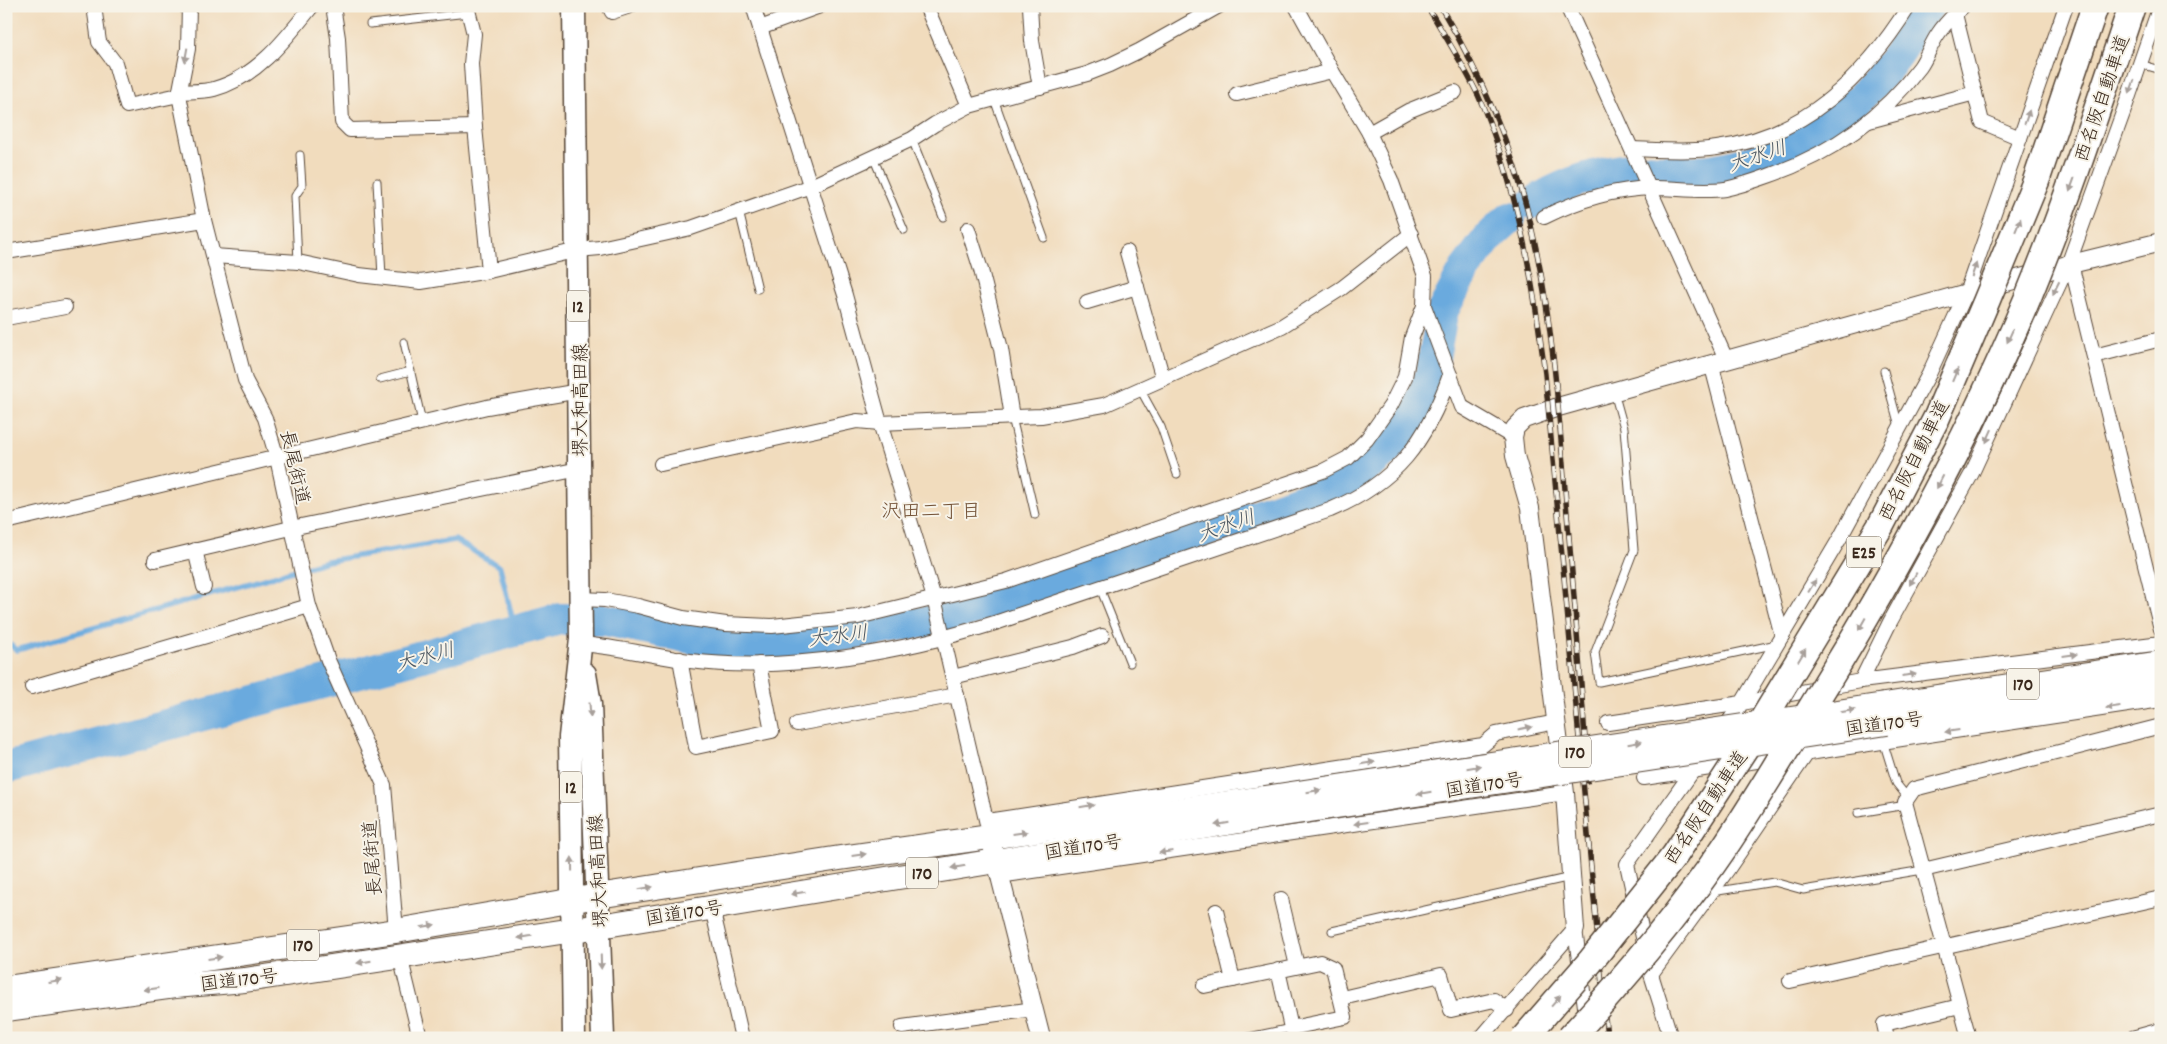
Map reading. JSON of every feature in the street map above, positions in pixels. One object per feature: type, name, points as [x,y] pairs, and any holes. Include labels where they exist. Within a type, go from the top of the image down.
[{"type":"highway","name":"西名阪自動車道","points":[[1524,1038],[1590,962],[1675,855],[1756,731],[1880,525],[1937,418],[1986,302],[2036,180],[2094,6]]},
{"type":"highway","name":"西名阪自動車道","points":[[1570,1038],[1636,966],[1723,850],[1852,642],[1916,527],[1972,419],[2027,299],[2071,187],[2132,6]]},
{"type":"highway","name":"国道170号","points":[[1885,723],[2161,663]]},
{"type":"highway","name":"国道170号","points":[[6,988],[396,931],[572,900],[840,858],[988,829],[1268,807],[1885,723],[2161,683]]},
{"type":"highway","name":"国道170号","points":[[6,1010],[167,987],[245,980],[712,908],[997,868],[1268,807]]},
{"type":"main road","name":"堺大和高田線","points":[[574,6],[581,642],[590,704],[604,1038]]},
{"type":"main road","name":"堺大和高田線","points":[[574,1038],[570,737],[581,642]]},
{"type":"street","points":[[94,6],[99,42],[115,63],[127,106],[179,93],[212,90],[246,74],[267,59],[312,6]]},
{"type":"street","name":"長尾街道","points":[[189,6],[188,49],[179,93],[204,220],[245,380],[265,418],[277,458],[309,606],[332,667],[384,786],[396,931]]},
{"type":"street","points":[[333,6],[338,38],[342,122],[350,130],[475,127]]},
{"type":"street","points":[[610,6],[612,12],[630,6]]},
{"type":"street","points":[[753,6],[845,295],[880,423],[935,603],[997,868],[1041,1038]]},
{"type":"street","points":[[760,28],[820,6]]},
{"type":"street","points":[[926,6],[969,106]]},
{"type":"street","points":[[1030,6],[1032,41],[1040,87]]},
{"type":"street","points":[[214,256],[298,262],[359,275],[421,282],[489,271],[578,250],[600,248],[691,228],[811,186],[912,140],[935,124],[969,106],[1088,74],[1110,65],[1219,6]]},
{"type":"street","points":[[1296,6],[1369,133],[1391,180],[1425,276],[1426,311],[1462,407],[1512,437]]},
{"type":"street","points":[[1567,6],[1650,186],[1719,361],[1780,640]]},
{"type":"street","points":[[1634,152],[1717,148],[1747,142],[1788,125],[1832,98],[1857,76],[1889,38],[1910,6]]},
{"type":"street","points":[[1672,1038],[1651,974],[1627,864],[1742,703],[1840,538],[1929,374],[1966,293],[2066,6]]},
{"type":"street","points":[[468,9],[474,34],[471,64],[489,271]]},
{"type":"street","points":[[1959,10],[1982,122],[2020,138]]},
{"type":"street","points":[[1544,217],[1566,206],[1594,197],[1650,186],[1725,189],[1753,181],[1809,160],[1851,134],[1896,95],[1920,66],[1937,35],[1959,10]]},
{"type":"street","points":[[1860,681],[1890,622],[1972,473],[2069,264],[2159,11]]},
{"type":"street","points":[[1237,94],[1332,71]]},
{"type":"street","points":[[1369,133],[1408,111],[1455,92]]},
{"type":"street","points":[[1866,122],[1975,93]]},
{"type":"street","points":[[6,252],[204,220]]},
{"type":"street","points":[[968,229],[981,270],[1001,349],[1012,416]]},
{"type":"street","points":[[662,464],[857,420],[880,423],[1041,416],[1104,405],[1282,326],[1342,288],[1410,234]]},
{"type":"street","points":[[1589,1038],[1576,929],[1565,793],[1530,508],[1515,456],[1512,437],[1515,428],[1524,419],[1614,391],[2069,264],[2161,242]]},
{"type":"street","points":[[1127,252],[1163,379]]},
{"type":"street","points":[[2069,264],[2094,356],[2161,628]]},
{"type":"street","points":[[1087,302],[1137,287]]},
{"type":"street","points":[[6,318],[64,307]]},
{"type":"street","points":[[580,602],[605,600],[638,606],[683,618],[726,624],[772,626],[858,616],[935,603],[1006,581],[1324,471],[1348,458],[1367,439],[1391,406],[1405,377],[1412,337],[1426,311]]},
{"type":"street","points":[[2094,356],[2161,338]]},
{"type":"street","points":[[581,642],[680,659],[773,665],[819,661],[943,636],[1100,588],[1330,510],[1357,499],[1401,464],[1422,435],[1438,409],[1449,371]]},
{"type":"street","points":[[6,522],[487,407],[579,392]]},
{"type":"street","points":[[154,560],[291,528],[579,469]]},
{"type":"street","points":[[195,550],[204,587]]},
{"type":"street","points":[[32,687],[309,606]]},
{"type":"street","points":[[953,677],[1073,647],[1102,636]]},
{"type":"street","points":[[1608,723],[1742,703],[1860,681],[2161,643]]},
{"type":"street","points":[[680,659],[696,747],[772,731],[759,664]]},
{"type":"street","points":[[797,724],[957,695]]},
{"type":"street","points":[[1644,778],[1808,752],[1885,723],[2161,700]]},
{"type":"street","points":[[988,829],[1483,746],[1496,734],[1556,722]]},
{"type":"street","points":[[1969,1038],[1923,870],[1907,801],[1914,789],[2161,726]]},
{"type":"street","points":[[1651,974],[1712,892],[1808,752]]},
{"type":"street","points":[[997,868],[1565,793]]},
{"type":"street","points":[[1923,870],[2161,814]]},
{"type":"street","points":[[1790,981],[2161,898]]},
{"type":"street","points":[[1281,899],[1297,966]]},
{"type":"street","points":[[712,908],[742,1038]]},
{"type":"street","points":[[1216,911],[1232,980]]},
{"type":"street","points":[[1481,1038],[1576,929]]},
{"type":"street","points":[[400,956],[420,1038]]},
{"type":"street","points":[[1204,986],[1278,970],[1297,966],[1320,962],[1333,968],[1342,998],[1345,1017],[1290,1028],[1278,970]]},
{"type":"street","points":[[1342,998],[1441,975],[1451,1010],[1494,1000],[1507,1010]]},
{"type":"street","points":[[1887,1038],[1884,1024],[1960,1006]]},
{"type":"street","points":[[902,1027],[1034,1009]]},
{"type":"street","points":[[2132,1038],[2161,1030]]},
{"type":"lane","points":[[370,24],[468,9]]},
{"type":"lane","points":[[2140,64],[2161,70]]},
{"type":"lane","points":[[994,99],[1044,238]]},
{"type":"lane","points":[[912,140],[943,217]]},
{"type":"lane","points":[[298,262],[295,196],[302,186],[300,155]]},
{"type":"lane","points":[[873,157],[904,230]]},
{"type":"lane","points":[[377,182],[382,277]]},
{"type":"lane","points":[[740,211],[758,289]]},
{"type":"lane","points":[[404,342],[422,422]]},
{"type":"lane","points":[[380,378],[410,371]]},
{"type":"lane","points":[[1884,371],[1899,429]]},
{"type":"lane","points":[[1140,389],[1161,427],[1177,474]]},
{"type":"lane","points":[[1614,391],[1624,428],[1634,550],[1595,652],[1599,682],[1780,640]]},
{"type":"lane","points":[[1012,416],[1035,515]]},
{"type":"lane","points":[[1100,588],[1130,662]]},
{"type":"lane","points":[[1858,813],[1907,801],[1896,782],[1885,723]]},
{"type":"lane","points":[[1712,892],[1774,882],[1803,890],[1923,870]]},
{"type":"lane","points":[[1332,931],[1572,876]]},
{"type":"lane","points":[[1244,1038],[1290,1028]]},
{"type":"waterway","name":"大水川","points":[[1533,203],[1564,186],[1610,172],[1631,169],[1701,171],[1729,167],[1757,159],[1797,143],[1835,120],[1859,99],[1891,63],[1929,6]]},
{"type":"waterway","name":"大水川","points":[[6,768],[560,619],[606,620],[696,639],[737,643],[772,643],[823,639],[924,622],[991,605],[1326,491],[1360,473],[1387,450],[1413,420],[1431,373],[1443,310],[1465,269],[1489,237],[1510,218]]},
{"type":"waterway","points":[[6,642],[17,650],[327,561],[455,540],[500,567],[515,630]]},
{"type":"railway","points":[[1427,6],[1454,50],[1478,95],[1492,128],[1513,197],[1529,267],[1545,374],[1607,1038]]},
{"type":"railway","points":[[1440,6],[1456,33],[1497,119],[1527,208],[1541,271],[1558,403],[1588,781]]},
{"type":"district","name":"沢田二丁目","points":[[931,510]]}]
